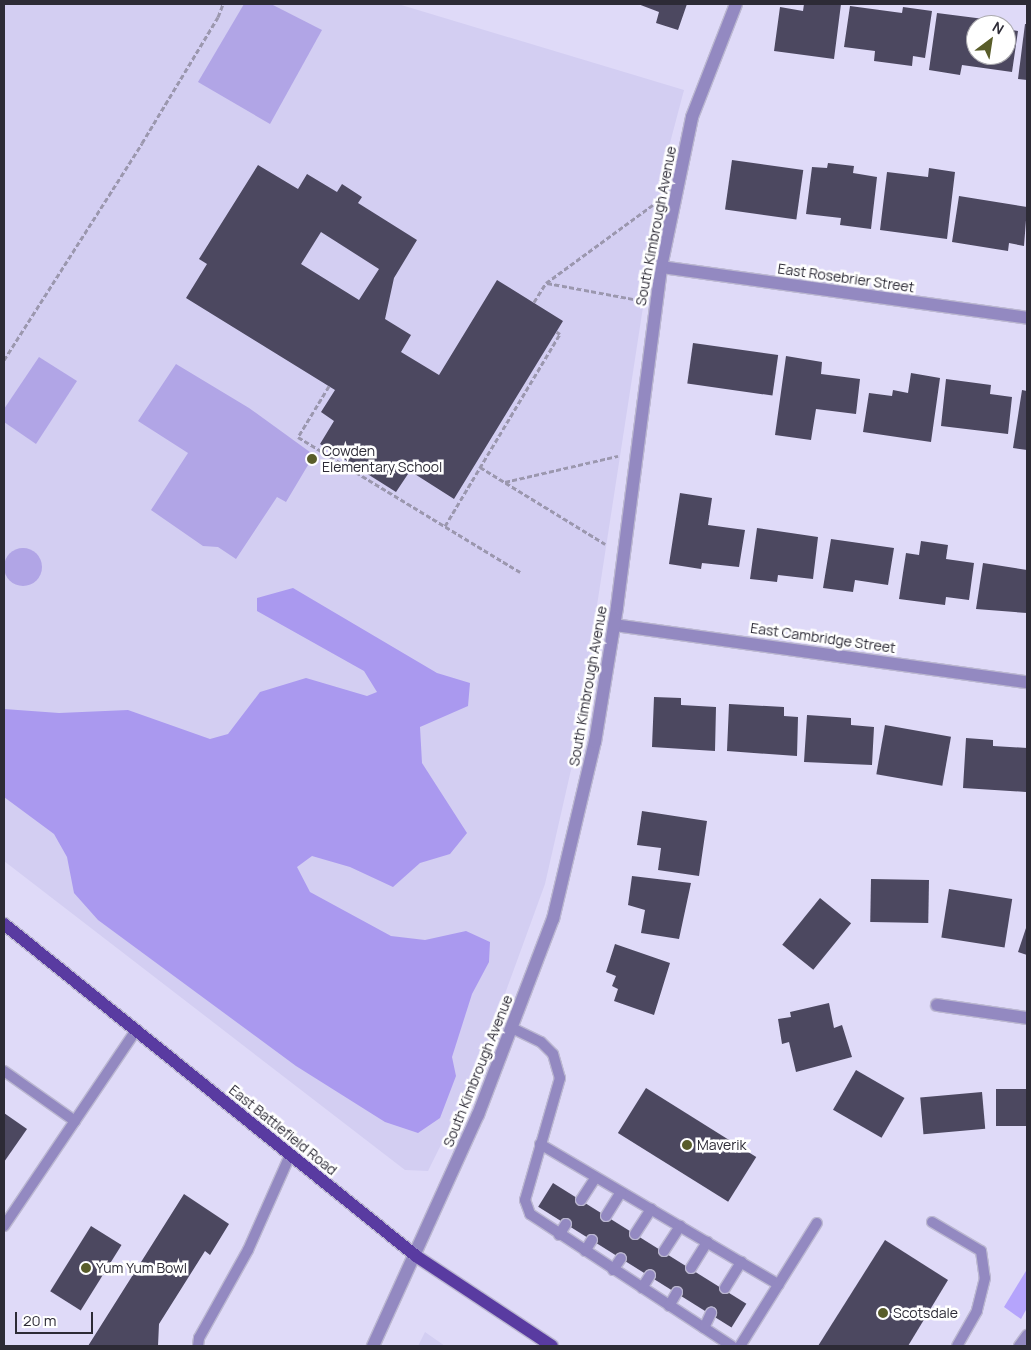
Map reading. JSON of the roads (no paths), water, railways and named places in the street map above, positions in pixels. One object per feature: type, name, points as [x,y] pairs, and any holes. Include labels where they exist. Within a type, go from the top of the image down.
[{"type":"main road","name":"East Battlefield Road","points":[[4,924],[416,1256],[552,1346]]},
{"type":"street","name":"South Kimbrough Avenue","points":[[373,1346],[416,1256],[512,1028],[553,919],[595,742],[624,555],[661,268],[692,117],[736,4]]},
{"type":"street","name":"East Rosebrier Street","points":[[661,268],[1027,318]]},
{"type":"street","name":"East Cambridge Street","points":[[614,625],[1027,682]]},
{"type":"street","points":[[936,1005],[1027,1018]]},
{"type":"lane","points":[[512,1028],[541,1042],[553,1054],[560,1078],[525,1200],[530,1214],[559,1235],[732,1346]]},
{"type":"lane","points":[[4,1226],[136,1030]]},
{"type":"lane","points":[[4,1071],[75,1121]]},
{"type":"lane","points":[[540,1144],[779,1285]]},
{"type":"lane","points":[[198,1346],[199,1338],[248,1250],[290,1155]]},
{"type":"lane","points":[[581,1200],[596,1177]]},
{"type":"lane","points":[[606,1216],[621,1192]]},
{"type":"lane","points":[[635,1234],[651,1209]]},
{"type":"lane","points":[[932,1222],[981,1251],[985,1278],[977,1311],[956,1346]]},
{"type":"lane","points":[[740,1346],[817,1223]]},
{"type":"lane","points":[[559,1235],[566,1224]]},
{"type":"lane","points":[[664,1252],[680,1226]]},
{"type":"lane","points":[[585,1251],[592,1240]]},
{"type":"lane","points":[[691,1268],[707,1242]]},
{"type":"lane","points":[[613,1270],[621,1258]]},
{"type":"lane","points":[[725,1288],[740,1262]]},
{"type":"lane","points":[[642,1288],[650,1275]]},
{"type":"lane","points":[[669,1306],[677,1292]]},
{"type":"lane","points":[[704,1328],[711,1313]]},
{"type":"lane","points":[[1019,1346],[1027,1335]]},
{"type":"place","name":"Cowden Elementary School","points":[[312,459]]},
{"type":"place","name":"Maverik","points":[[687,1145]]},
{"type":"place","name":"Yum Yum Bowl","points":[[86,1268]]},
{"type":"place","name":"Scotsdale","points":[[883,1313]]}]
